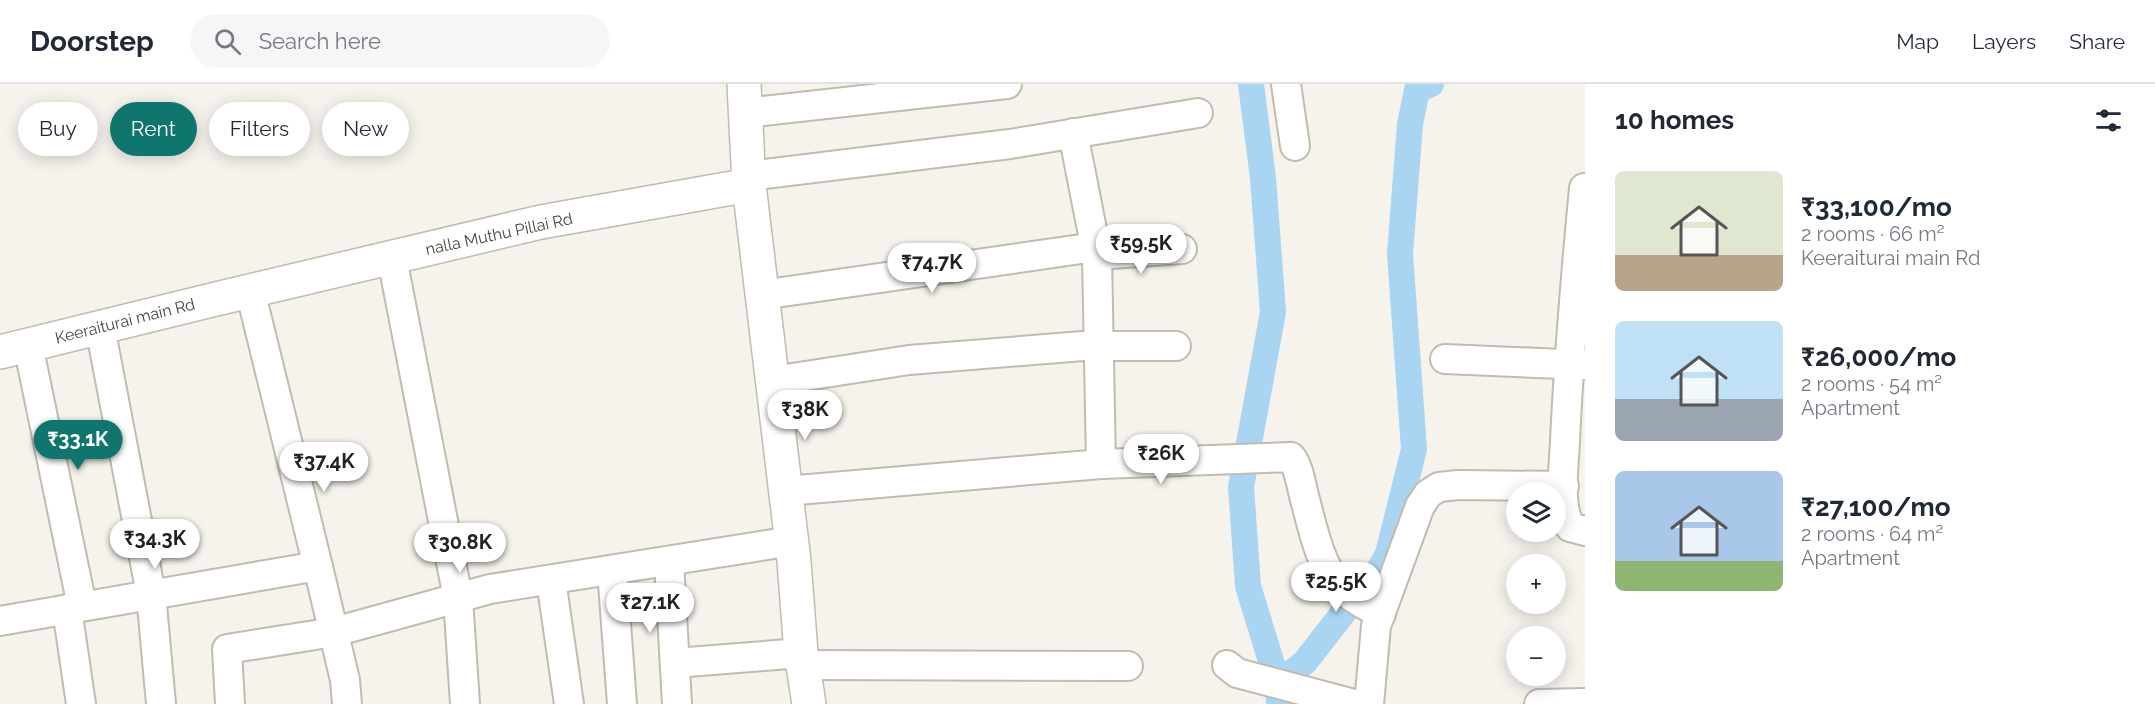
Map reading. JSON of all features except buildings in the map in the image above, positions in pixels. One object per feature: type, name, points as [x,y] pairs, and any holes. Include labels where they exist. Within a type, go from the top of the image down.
[{"type":"street","points":[[809,704],[802,659],[792,541],[749,181],[745,99],[1007,84]]},
{"type":"street","points":[[1286,84],[1295,146]]},
{"type":"street","points":[[749,181],[1010,144],[1198,113]]},
{"type":"street","points":[[1073,133],[1096,251],[1101,464]]},
{"type":"street","name":"nalla Muthu Pillai Rd","points":[[250,290],[541,222],[749,181]]},
{"type":"street","points":[[1564,482],[1577,365],[1584,188]]},
{"type":"street","points":[[762,295],[1096,251],[1182,249]]},
{"type":"street","points":[[392,258],[458,598],[465,704]]},
{"type":"street","points":[[250,290],[334,632],[345,680],[347,704]]},
{"type":"street","name":"Keeraiturai main Rd","points":[[14,349],[250,290]]},
{"type":"street","points":[[100,327],[151,594],[161,704]]},
{"type":"street","points":[[773,381],[909,360],[1100,346],[1176,346]]},
{"type":"street","points":[[14,349],[75,608],[81,704]]},
{"type":"street","points":[[1445,359],[1577,365]]},
{"type":"street","points":[[786,491],[1101,464],[1287,456],[1293,460],[1325,563],[1338,585],[1372,610]]},
{"type":"street","points":[[1370,704],[1376,626],[1372,610],[1420,506],[1428,494],[1439,487],[1506,485]]},
{"type":"street","points":[[1566,520],[1570,527],[1585,531]]},
{"type":"street","points":[[230,704],[227,649],[334,632],[490,589],[792,541]]},
{"type":"street","points":[[669,561],[678,704]]},
{"type":"street","points":[[0,621],[318,566]]},
{"type":"street","points":[[612,570],[622,704]]},
{"type":"street","points":[[551,580],[569,704]]},
{"type":"street","points":[[675,663],[802,659],[1128,666]]},
{"type":"street","points":[[1227,665],[1237,674],[1354,704]]},
{"type":"street","points":[[1539,704],[1585,703]]},
{"type":"waterway","points":[[1251,84],[1263,178],[1273,312],[1241,487],[1248,586],[1278,684]]},
{"type":"waterway","points":[[1279,704],[1278,684],[1305,662],[1354,599],[1375,577],[1388,554],[1414,449],[1400,254],[1410,124],[1417,90],[1431,84]]}]
